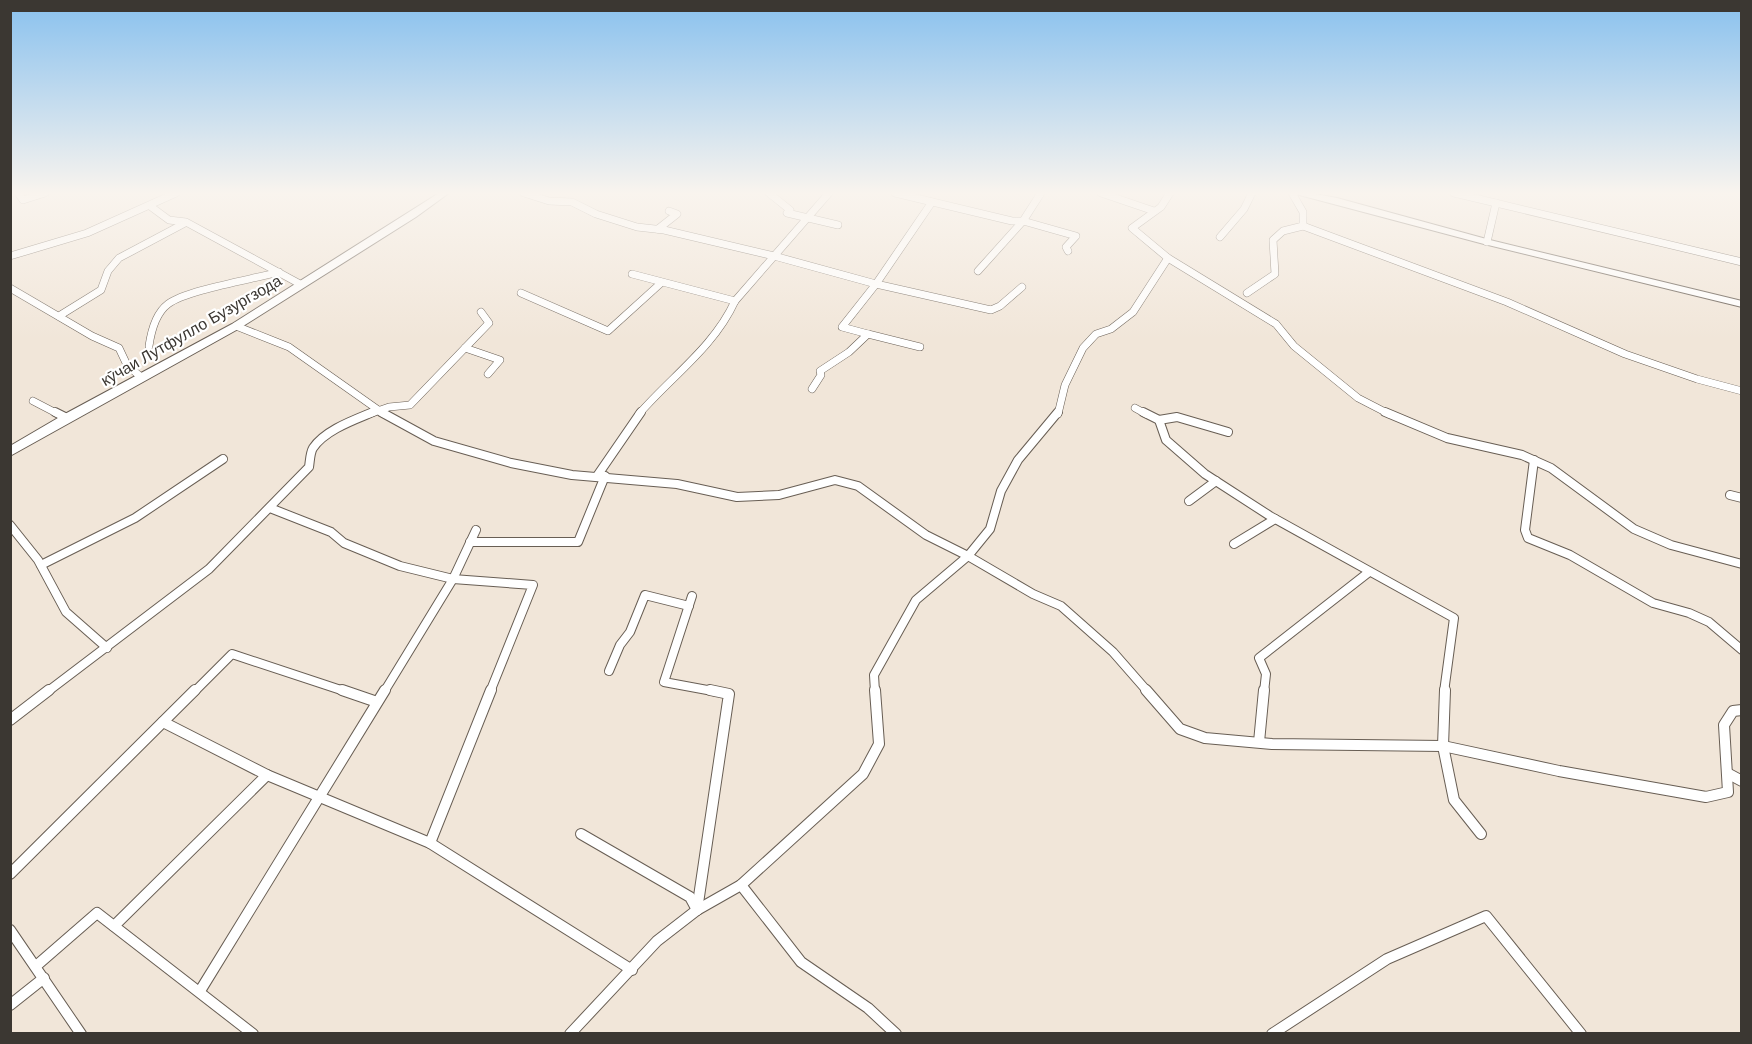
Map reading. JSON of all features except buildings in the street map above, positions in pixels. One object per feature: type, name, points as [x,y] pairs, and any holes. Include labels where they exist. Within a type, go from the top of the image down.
[{"type":"main road","name":"кӯчаи Лутфулло Бузургзода","points":[[10,452],[67,418],[236,326],[369,242]]},
{"type":"main road","points":[[1487,242],[1742,304]]},
{"type":"street","points":[[10,256],[29,248],[57,242]]},
{"type":"street","points":[[59,316],[101,290],[108,270],[119,258],[149,242]]},
{"type":"street","points":[[223,242],[300,284]]},
{"type":"street","points":[[713,242],[876,284],[991,309],[1000,306],[1022,287]]},
{"type":"street","points":[[470,542],[578,542],[601,476],[625,430],[731,314],[735,302],[787,242]]},
{"type":"street","points":[[905,242],[876,284],[842,327],[920,347]]},
{"type":"street","points":[[978,271],[1004,242]]},
{"type":"street","points":[[1068,251],[1066,247],[1071,242]]},
{"type":"street","points":[[1148,242],[1168,258],[1276,324],[1294,346],[1358,398],[1384,412],[1447,438],[1522,455],[1534,460],[1551,468],[1634,529],[1671,545],[1742,564]]},
{"type":"street","points":[[1246,293],[1275,274],[1274,242]]},
{"type":"street","points":[[1345,242],[1507,302],[1625,354],[1697,379],[1742,391]]},
{"type":"street","points":[[1657,242],[1742,262]]},
{"type":"street","points":[[570,1034],[632,970],[657,940],[697,910],[741,885],[863,774],[879,744],[874,675],[916,600],[968,556],[990,530],[1001,491],[1018,460],[1058,414],[1065,385],[1083,348],[1096,334],[1111,329],[1133,312],[1168,258]]},
{"type":"street","points":[[149,346],[150,333],[168,304],[189,295],[279,272]]},
{"type":"street","points":[[632,274],[735,302]]},
{"type":"street","points":[[521,292],[608,331],[661,283]]},
{"type":"street","points":[[10,288],[92,336],[119,348],[127,365],[141,377]]},
{"type":"street","points":[[10,720],[209,569],[309,467],[312,449],[337,430],[377,410],[402,403],[410,405],[489,323],[481,312]]},
{"type":"street","points":[[236,326],[289,347],[377,410],[434,441],[511,463],[572,474],[677,484],[737,496],[778,495],[835,480],[858,486],[926,535],[968,556],[1033,594],[1061,606],[1113,652],[1180,729],[1205,738],[1259,742],[1443,746],[1559,771],[1706,797],[1728,792],[1724,725],[1733,711],[1742,710]]},
{"type":"street","points":[[812,389],[821,375],[820,371],[849,352],[868,334]]},
{"type":"street","points":[[465,348],[500,360],[488,374]]},
{"type":"street","points":[[33,401],[67,418]]},
{"type":"street","points":[[1135,408],[1160,420],[1177,417],[1228,432]]},
{"type":"street","points":[[1160,420],[1166,440],[1216,481],[1275,519],[1454,618],[1443,702],[1443,746],[1454,800],[1481,834]]},
{"type":"street","points":[[41,565],[135,518],[223,459]]},
{"type":"street","points":[[1534,460],[1525,530],[1528,538],[1570,555],[1653,603],[1709,621],[1742,650]]},
{"type":"street","points":[[1189,501],[1216,481]]},
{"type":"street","points":[[1730,495],[1742,498]]},
{"type":"street","points":[[270,508],[331,532],[344,543],[400,566],[453,579],[533,585],[430,843]]},
{"type":"street","points":[[1234,544],[1275,519]]},
{"type":"street","points":[[10,525],[41,565],[66,612],[107,648]]},
{"type":"street","points":[[200,991],[453,579],[476,530]]},
{"type":"street","points":[[1259,742],[1266,674],[1259,658],[1369,572]]},
{"type":"street","points":[[609,671],[620,645],[630,632],[645,595],[690,601],[664,682],[729,694],[697,910]]},
{"type":"street","points":[[10,874],[232,654],[377,702]]},
{"type":"street","points":[[163,722],[267,776],[430,843],[632,970]]},
{"type":"street","points":[[1727,773],[1742,782]]},
{"type":"street","points":[[114,926],[267,776]]},
{"type":"street","points":[[581,834],[690,897],[697,910]]},
{"type":"street","points":[[741,885],[801,962],[868,1008],[896,1034]]},
{"type":"street","points":[[36,966],[97,913],[253,1034]]},
{"type":"street","points":[[1272,1034],[1387,959],[1486,916],[1581,1034]]},
{"type":"street","points":[[10,930],[81,1034]]},
{"type":"street","points":[[10,1005],[44,978]]}]
